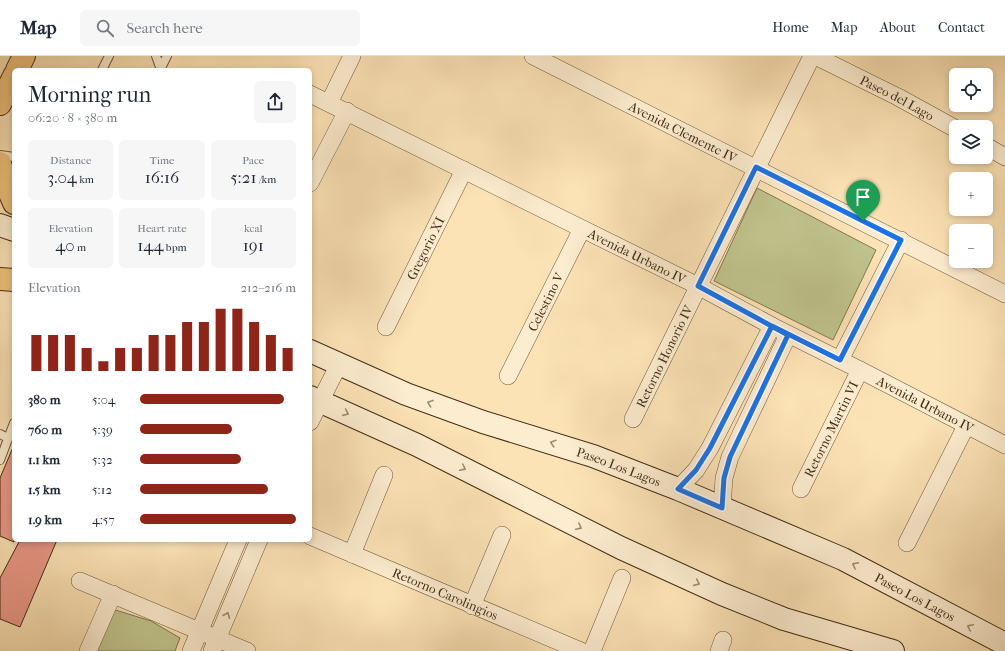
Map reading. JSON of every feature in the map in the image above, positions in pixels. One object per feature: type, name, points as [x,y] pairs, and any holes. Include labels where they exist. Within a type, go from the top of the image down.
[{"type":"highway","points":[[18,68],[24,56]]},
{"type":"highway","points":[[0,104],[12,80]]},
{"type":"highway","points":[[0,163],[5,182],[12,198]]},
{"type":"highway","points":[[0,279],[12,280]]},
{"type":"street","points":[[330,103],[352,56]]},
{"type":"street","name":"Avenida Clemente IV","points":[[533,56],[901,240],[1005,294]]},
{"type":"street","name":"Retorno Honorio IV","points":[[633,419],[812,56]]},
{"type":"street","name":"Paseo del Lago","points":[[815,56],[898,97],[949,125]]},
{"type":"street","name":"Avenida Urbano IV","points":[[312,95],[698,286],[788,335],[860,370],[1005,445]]},
{"type":"street","points":[[312,179],[347,111]]},
{"type":"street","points":[[993,150],[1005,157]]},
{"type":"street","name":"Gregorio XI","points":[[386,327],[464,170]]},
{"type":"street","points":[[0,225],[12,229]]},
{"type":"street","name":"Celestino V","points":[[508,376],[582,229]]},
{"type":"street","points":[[840,360],[901,240]]},
{"type":"street","points":[[0,269],[12,275]]},
{"type":"street","points":[[678,489],[696,470],[710,448],[772,326]]},
{"type":"street","points":[[722,508],[724,478],[730,457],[788,335]]},
{"type":"street","name":"Paseo Los Lagos","points":[[312,353],[413,396],[483,422],[593,456],[678,489],[842,559],[1005,644]]},
{"type":"street","points":[[312,413],[315,399],[339,364]]},
{"type":"street","name":"Retorno Martin VI","points":[[802,489],[860,370]]},
{"type":"street","points":[[315,399],[416,445],[608,541],[722,594],[784,619],[893,651]]},
{"type":"street","points":[[907,544],[966,426]]},
{"type":"street","points":[[710,448],[730,457]]},
{"type":"street","points":[[352,554],[384,475]]},
{"type":"street","points":[[472,606],[502,536]]},
{"type":"street","name":"Retorno Carolingios","points":[[312,537],[581,651]]},
{"type":"street","points":[[191,651],[195,628],[237,542]]},
{"type":"street","points":[[214,644],[258,542]]},
{"type":"street","points":[[592,651],[622,578]]},
{"type":"street","points":[[80,581],[195,628],[214,644],[248,651]]},
{"type":"street","points":[[88,651],[113,594]]},
{"type":"lane","points":[[103,68],[109,56]]},
{"type":"lane","points":[[156,56],[161,68]]},
{"type":"lane","points":[[161,68],[167,56]]},
{"type":"lane","points":[[0,155],[12,157]]},
{"type":"lane","points":[[0,460],[12,428]]},
{"type":"lane","points":[[0,434],[8,438]]},
{"type":"green space","points":[[757,188],[876,250],[833,340],[714,281]]},
{"type":"green space","points":[[109,608],[151,621],[180,638],[175,651],[92,651]]},
{"type":"building","points":[[12,450],[12,541],[0,536],[0,478]]},
{"type":"building","points":[[19,542],[56,542],[20,627],[0,619],[0,578]]},
{"type":"route","points":[[863,221],[756,167],[698,286],[772,326],[788,335],[730,457],[724,478],[722,508],[678,489],[696,470],[710,448],[772,326],[840,360],[901,240],[863,221]]}]
